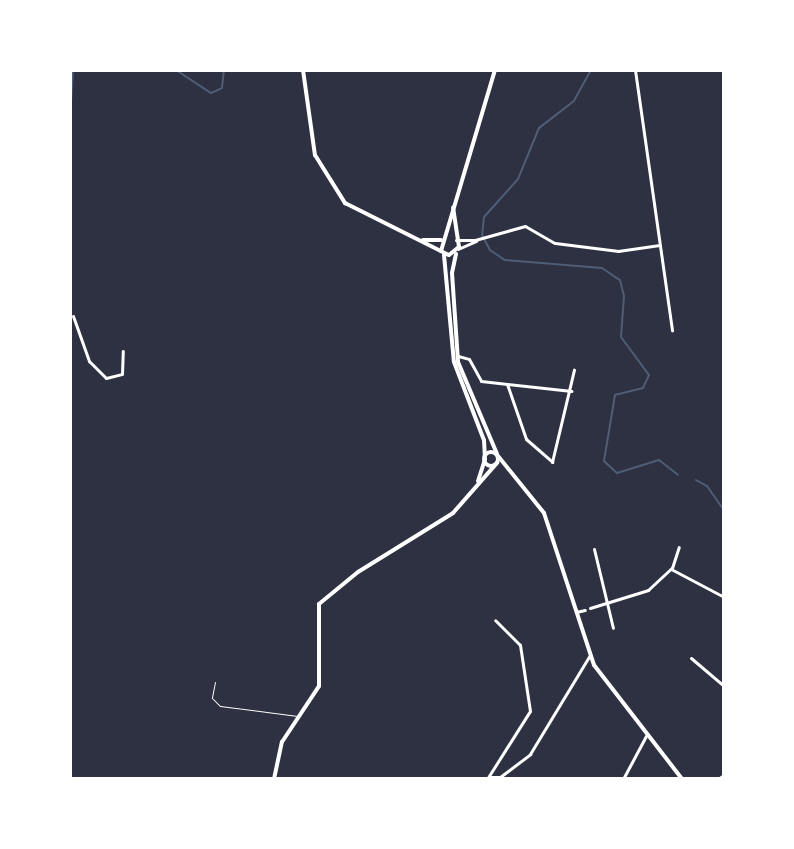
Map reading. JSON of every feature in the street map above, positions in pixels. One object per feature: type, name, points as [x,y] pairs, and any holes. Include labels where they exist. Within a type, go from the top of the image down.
[{"type":"main road","points":[[303,70],[313,149],[327,181],[359,214],[442,252],[458,250]]},
{"type":"main road","points":[[495,70],[443,239],[455,356],[468,396],[497,455],[544,513],[590,655],[646,736],[682,779]]},
{"type":"main road","points":[[454,204],[458,250],[452,273],[455,356],[484,440],[485,458],[476,487]]},
{"type":"main road","points":[[420,240],[456,239]]},
{"type":"main road","points":[[485,458],[497,455]]},
{"type":"main road","points":[[274,779],[278,752],[302,717],[321,677],[317,620],[325,597],[453,513],[494,465],[497,455]]},
{"type":"main road","points":[[485,458],[513,474]]},
{"type":"street","points":[[635,70],[672,330]]},
{"type":"street","points":[[723,86],[724,71]]},
{"type":"street","points":[[458,250],[479,239],[527,226],[554,243],[616,251],[660,245]]},
{"type":"street","points":[[456,239],[479,239]]},
{"type":"street","points":[[70,291],[73,316],[89,361],[106,378],[122,374],[123,351]]},
{"type":"street","points":[[70,330],[73,316]]},
{"type":"street","points":[[455,356],[469,359],[479,381],[571,391]]},
{"type":"street","points":[[505,384],[526,439],[551,462],[574,370]]},
{"type":"street","points":[[576,612],[645,591],[671,569],[679,547]]},
{"type":"street","points":[[594,549],[613,628]]},
{"type":"street","points":[[671,569],[724,597]]},
{"type":"street","points":[[488,778],[530,711],[520,645],[495,620]]},
{"type":"street","points":[[488,778],[500,777],[530,754],[590,655]]},
{"type":"street","points":[[691,658],[724,686]]},
{"type":"street","points":[[623,779],[646,736]]},
{"type":"street","points":[[718,779],[724,775]]},
{"type":"lane","points":[[215,682],[212,698],[220,706],[302,717]]},
{"type":"waterway","points":[[70,117],[73,70]]},
{"type":"waterway","points":[[176,70],[211,93],[222,88],[224,70]]},
{"type":"waterway","points":[[591,70],[574,101],[539,128],[518,179],[484,217],[482,235],[490,250],[505,260],[602,268],[620,280],[624,296],[621,337],[649,375],[643,388],[615,395],[604,461],[617,473],[659,460],[678,475]]},
{"type":"waterway","points":[[696,480],[707,486],[724,510]]}]
